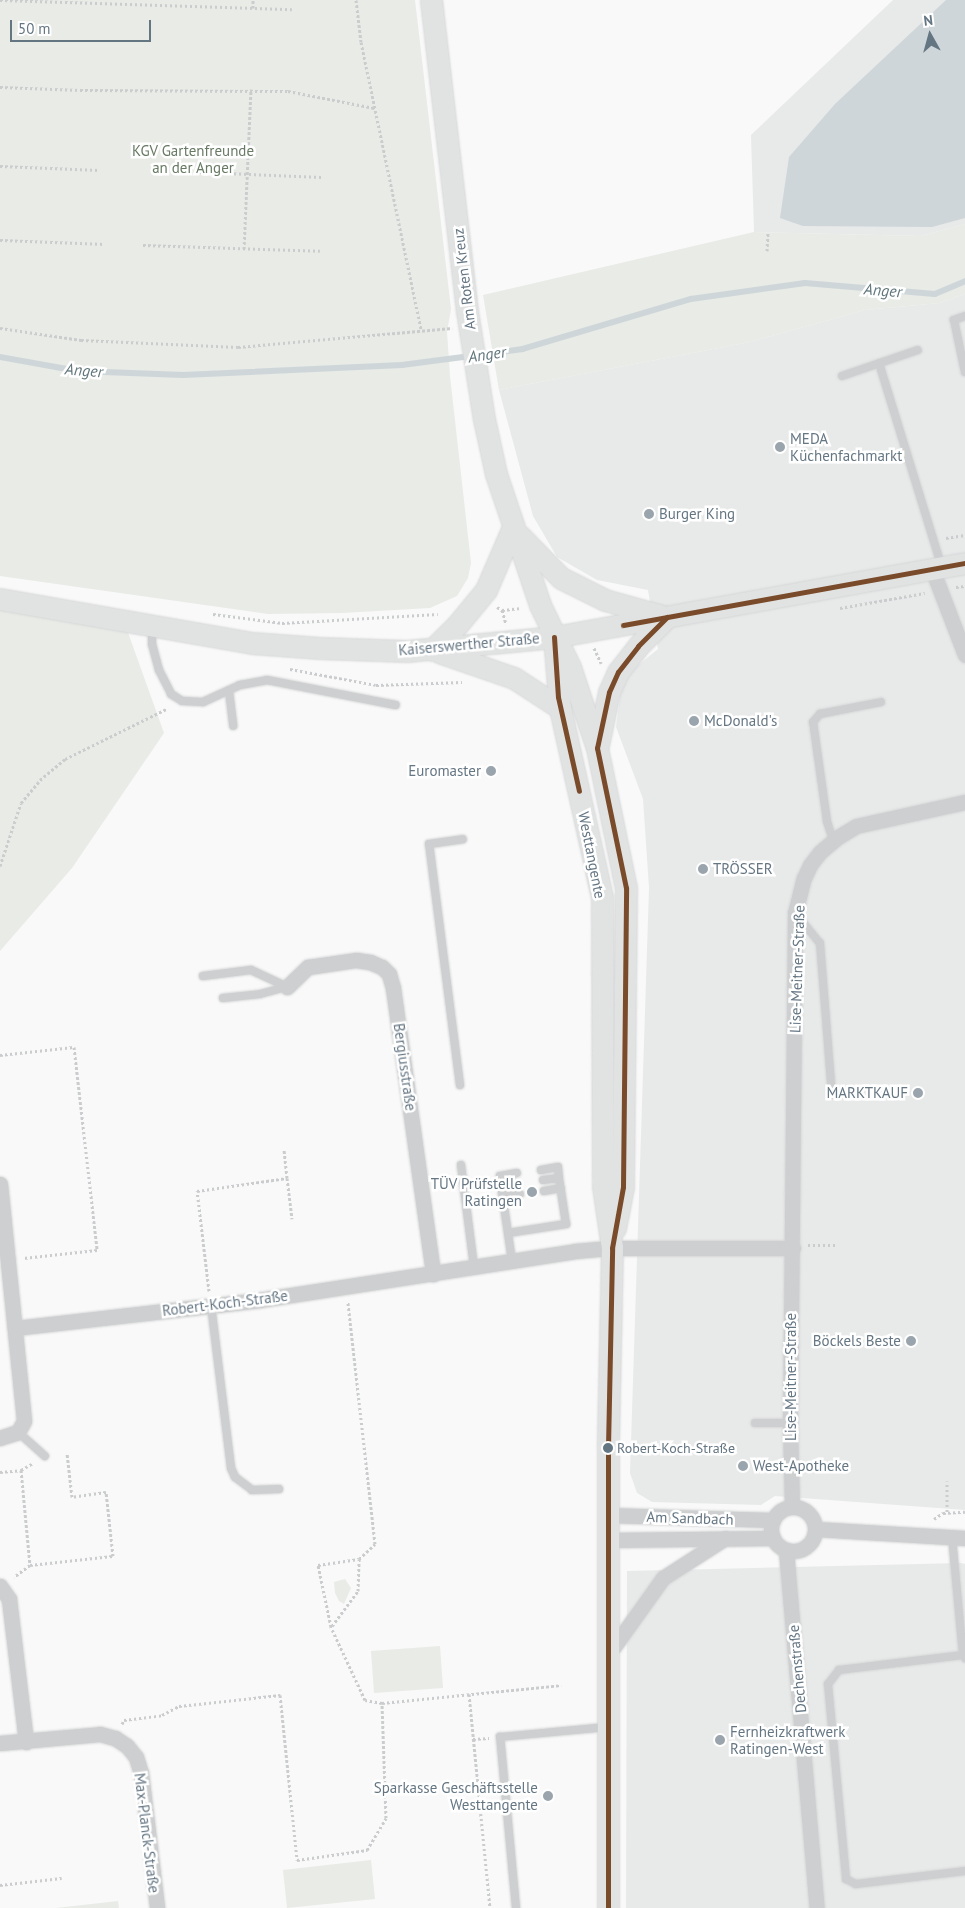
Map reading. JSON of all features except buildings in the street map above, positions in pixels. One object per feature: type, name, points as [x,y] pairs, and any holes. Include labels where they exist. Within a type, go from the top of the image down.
[{"type":"street","name":"Am Roten Kreuz","points":[[431,0],[476,373],[496,474],[513,527],[554,637]]},
{"type":"street","points":[[560,708],[514,678],[432,650],[481,598],[500,562],[513,527],[548,567],[561,578],[605,600],[667,617],[638,646],[618,672],[609,692],[597,748]]},
{"type":"street","name":"Kaiserswerther Straße","points":[[0,599],[252,642],[320,648],[407,651],[554,637],[965,563]]},
{"type":"street","points":[[937,568],[965,655]]},
{"type":"street","name":"Westtangente","points":[[554,637],[560,708],[602,897],[603,1186],[612,1248]]},
{"type":"street","name":"Westtangente","points":[[554,637],[573,674],[597,748],[626,888],[623,1187],[612,1248],[607,1515],[608,1908]]},
{"type":"street","name":"Lise-Meitner-Straße","points":[[792,1507],[790,1423],[796,913],[804,878],[810,865],[833,840],[856,826],[965,802]]},
{"type":"street","name":"Bergiusstraße","points":[[287,987],[308,967],[356,960],[382,966],[390,974],[394,988],[433,1274]]},
{"type":"street","points":[[0,1184],[7,1260],[5,1280],[15,1328],[24,1421],[18,1432],[0,1438]]},
{"type":"street","points":[[612,1248],[793,1247]]},
{"type":"street","name":"Robert-Koch-Straße","points":[[15,1328],[346,1288],[575,1251],[612,1248]]},
{"type":"street","points":[[792,1507],[809,1513],[816,1529],[809,1545],[794,1551],[786,1550],[778,1545],[773,1538],[773,1520],[778,1513],[792,1507]]},
{"type":"street","name":"Am Sandbach","points":[[607,1515],[773,1520]]},
{"type":"street","points":[[816,1529],[958,1538]]},
{"type":"street","name":"Am Sandbach","points":[[608,1655],[663,1578],[725,1538]]},
{"type":"street","name":"Am Sandbach","points":[[608,1540],[773,1538]]},
{"type":"street","name":"Dechenstraße","points":[[786,1550],[817,1908]]},
{"type":"street","points":[[1,1586],[9,1599],[26,1742]]},
{"type":"street","points":[[0,1743],[100,1734],[116,1738]]},
{"type":"street","name":"Max-Planck-Straße","points":[[116,1738],[127,1746],[136,1757],[141,1773],[157,1908]]},
{"type":"lane","points":[[965,316],[954,320],[965,372]]},
{"type":"lane","points":[[842,376],[918,350]]},
{"type":"lane","points":[[879,364],[933,540],[937,568]]},
{"type":"lane","points":[[152,626],[152,644],[159,670],[171,694],[182,701],[203,702],[240,685],[267,680],[396,705]]},
{"type":"lane","points":[[228,691],[233,726]]},
{"type":"lane","points":[[833,840],[827,821],[813,722],[820,714],[881,702]]},
{"type":"lane","points":[[460,1085],[429,844],[463,839]]},
{"type":"lane","points":[[796,913],[820,943],[832,1095]]},
{"type":"lane","points":[[203,976],[251,970],[287,987]]},
{"type":"lane","points":[[223,998],[260,994],[287,987]]},
{"type":"lane","points":[[461,1165],[474,1267]]},
{"type":"lane","points":[[508,1233],[566,1224],[558,1167],[541,1170]]},
{"type":"lane","points":[[512,1261],[500,1176],[517,1173]]},
{"type":"lane","points":[[543,1180],[559,1178]]},
{"type":"lane","points":[[501,1186],[518,1184]]},
{"type":"lane","points":[[544,1190],[561,1188]]},
{"type":"lane","points":[[503,1197],[520,1194]]},
{"type":"lane","points":[[211,1305],[231,1468],[235,1477],[252,1490],[278,1489]]},
{"type":"lane","points":[[755,1424],[790,1423]]},
{"type":"lane","points":[[18,1432],[45,1456]]},
{"type":"lane","points":[[958,1538],[964,1657],[839,1670],[828,1684],[846,1878],[856,1884],[965,1871]]},
{"type":"lane","points":[[516,1908],[500,1737],[608,1727]]},
{"type":"path","points":[[0,0],[292,9]]},
{"type":"path","points":[[253,0],[253,8]]},
{"type":"path","points":[[356,0],[374,108],[421,329]]},
{"type":"path","points":[[0,87],[80,90],[251,89],[288,91],[374,108]]},
{"type":"path","points":[[244,249],[251,89]]},
{"type":"path","points":[[0,166],[99,170]]},
{"type":"path","points":[[174,171],[322,177]]},
{"type":"path","points":[[767,251],[768,233]]},
{"type":"path","points":[[0,240],[105,244]]},
{"type":"path","points":[[143,245],[320,251]]},
{"type":"path","points":[[0,328],[81,340],[238,347],[421,329],[470,327]]},
{"type":"path","points":[[933,540],[965,535]]},
{"type":"path","points":[[481,598],[502,610]]},
{"type":"path","points":[[206,613],[267,622],[301,623],[370,617],[432,616],[444,613]]},
{"type":"path","points":[[0,866],[22,803],[40,780],[65,759],[182,701]]},
{"type":"path","points":[[0,1055],[74,1046],[97,1250],[7,1260]]},
{"type":"path","points":[[284,1150],[292,1219]]},
{"type":"path","points":[[211,1305],[197,1191],[287,1178]]},
{"type":"path","points":[[793,1247],[836,1245]]},
{"type":"path","points":[[346,1288],[375,1544],[359,1559],[318,1565],[331,1627],[364,1700],[382,1703],[561,1685]]},
{"type":"path","points":[[1,1586],[30,1565],[113,1556],[106,1492],[72,1496],[67,1453]]},
{"type":"path","points":[[0,1472],[21,1470],[30,1565]]},
{"type":"path","points":[[947,1481],[947,1512]]},
{"type":"path","points":[[331,1627],[358,1591],[359,1559]]},
{"type":"path","points":[[469,1694],[490,1908]]},
{"type":"path","points":[[116,1738],[124,1720],[162,1715],[179,1706],[280,1695],[297,1860],[367,1850],[386,1818],[382,1703]]},
{"type":"path","points":[[0,1885],[62,1878]]},
{"type":"shaded area","points":[[893,0],[965,0],[965,224],[921,236],[754,232],[751,135]]},
{"type":"shaded area","points":[[946,0],[965,0],[965,218],[932,227],[803,226],[780,218],[789,157],[835,104]]},
{"type":"shaded area","points":[[965,294],[965,1510],[775,1496],[761,1505],[652,1502],[637,1493],[630,1473],[649,888],[643,799],[616,727],[621,689],[631,671],[658,649],[648,590],[597,580],[557,557],[533,516],[499,390],[750,342],[865,310],[940,303]]},
{"type":"shaded area","points":[[965,1564],[965,1908],[626,1908],[627,1571]]},
{"type":"green space","name":"KGV Gartenfreunde an der Anger","points":[[0,0],[415,0],[451,309],[447,332],[450,376],[471,563],[468,578],[457,596],[430,608],[342,613],[268,614],[0,576]]},
{"type":"green space","points":[[965,224],[965,294],[940,303],[865,310],[750,342],[499,390],[483,295],[754,232],[921,236]]},
{"type":"green space","points":[[0,609],[126,627],[164,733],[72,868],[0,951]]},
{"type":"green space","points":[[345,1579],[351,1588],[344,1604],[339,1601],[335,1593],[334,1582]]},
{"type":"green space","points":[[440,1646],[443,1688],[374,1693],[371,1651]]},
{"type":"green space","points":[[371,1860],[375,1899],[287,1908],[283,1870]]},
{"type":"green space","points":[[118,1901],[119,1908],[56,1908]]},
{"type":"waterway","name":"Anger","points":[[479,355],[523,349],[691,299],[805,283],[935,294],[965,281]]},
{"type":"waterway","name":"Anger","points":[[0,357],[78,371],[183,375],[402,365],[470,356]]},
{"type":"transit line","points":[[623,625],[965,563]]},
{"type":"transit line","points":[[608,1908],[608,1447],[612,1248],[623,1187],[626,888],[597,748],[609,692],[618,672],[638,646],[667,617]]},
{"type":"transit line","points":[[554,637],[558,697],[579,791]]},
{"type":"place","name":"MEDA Küchenfachmarkt","points":[[780,447]]},
{"type":"place","name":"Burger King","points":[[649,514]]},
{"type":"place","name":"McDonald's","points":[[694,721]]},
{"type":"place","name":"Euromaster","points":[[491,771]]},
{"type":"place","name":"TRÖSSER","points":[[703,869]]},
{"type":"place","name":"MARKTKAUF","points":[[918,1093]]},
{"type":"place","name":"TÜV Prüfstelle Ratingen","points":[[532,1192]]},
{"type":"place","name":"Böckels Beste","points":[[911,1341]]},
{"type":"place","name":"Robert-Koch-Straße","points":[[608,1448]]},
{"type":"place","name":"West-Apotheke","points":[[743,1466]]},
{"type":"place","name":"Fernheizkraftwerk Ratingen-West","points":[[720,1740]]},
{"type":"place","name":"Sparkasse Geschäftsstelle Westtangente","points":[[548,1796]]}]
